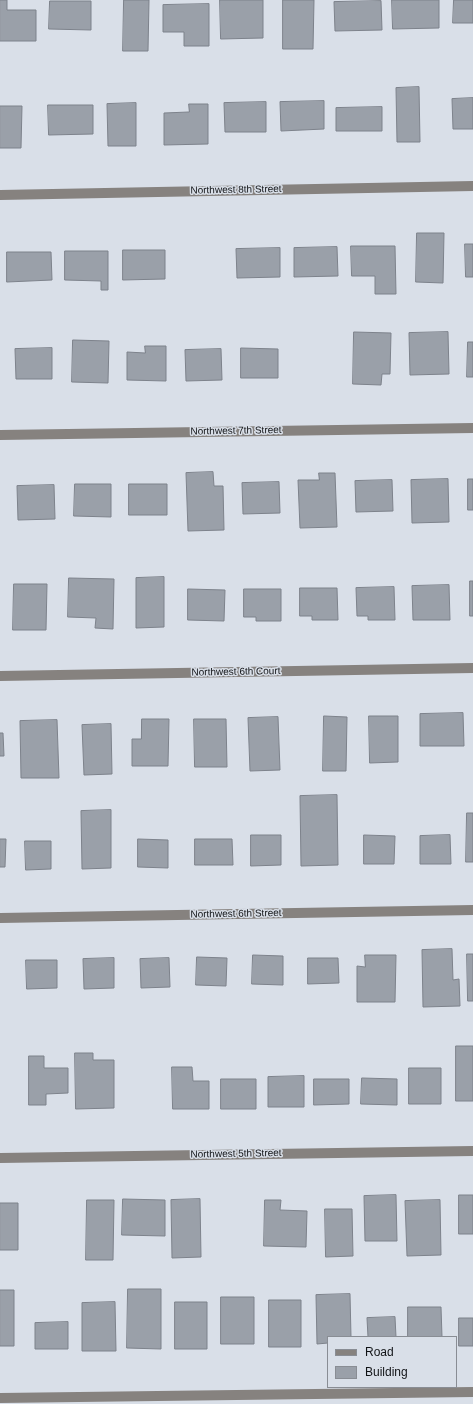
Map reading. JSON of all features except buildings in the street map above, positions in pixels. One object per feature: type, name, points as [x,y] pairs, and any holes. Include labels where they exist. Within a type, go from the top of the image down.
[{"type":"street","name":"Northwest 8th Street","points":[[0,195],[473,186]]},
{"type":"street","name":"Northwest 7th Street","points":[[0,435],[473,428]]},
{"type":"street","name":"Northwest 6th Court","points":[[0,676],[473,668]]},
{"type":"street","name":"Northwest 6th Street","points":[[0,918],[473,910]]},
{"type":"street","name":"Northwest 5th Street","points":[[0,1158],[473,1151]]},
{"type":"street","points":[[0,1398],[473,1392]]}]
